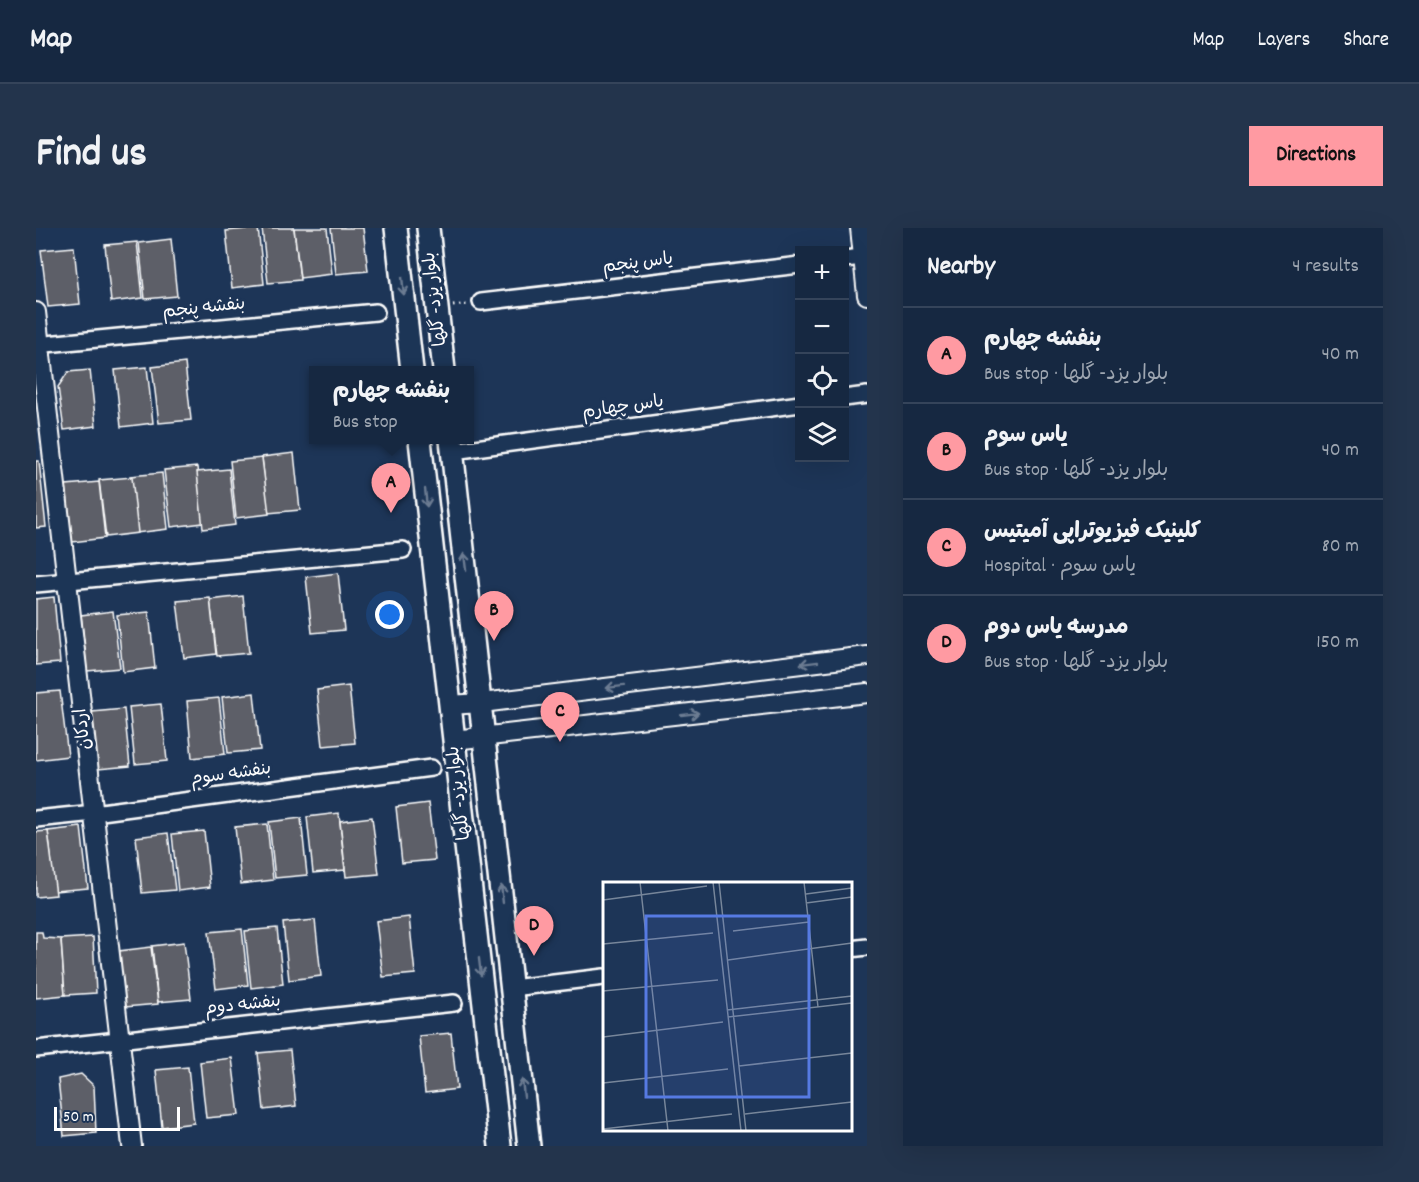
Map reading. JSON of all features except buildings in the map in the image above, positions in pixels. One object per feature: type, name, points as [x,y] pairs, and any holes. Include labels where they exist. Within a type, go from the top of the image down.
[{"type":"main road","name":"بلوار یزد- گلها","points":[[396,228],[412,366]]},
{"type":"main road","name":"بلوار یزد- گلها","points":[[428,228],[444,366]]},
{"type":"main road","name":"بلوار یزد- گلها","points":[[420,444],[500,1146]]},
{"type":"main road","points":[[452,445],[482,703]]},
{"type":"main road","name":"بلوار یزد- گلها","points":[[482,703],[529,1146]]},
{"type":"street","points":[[860,228],[854,258],[867,295]]},
{"type":"street","name":"یاس پنجم","points":[[481,302],[795,266]]},
{"type":"street","name":"اردکان","points":[[36,312],[132,1146]]},
{"type":"street","name":"بنفشه پنجم","points":[[38,345],[376,312]]},
{"type":"street","points":[[849,397],[867,395]]},
{"type":"street","name":"یاس چهارم","points":[[474,442],[795,405]]},
{"type":"street","points":[[36,584],[403,550]]},
{"type":"street","points":[[449,705],[482,703],[867,656]]},
{"type":"street","points":[[454,740],[867,693]]},
{"type":"street","name":"بنفشه سوم","points":[[36,819],[431,768]]},
{"type":"street","points":[[852,949],[867,947]]},
{"type":"street","points":[[512,988],[603,977]]},
{"type":"street","name":"بنفشه دوم","points":[[36,1049],[453,1003]]},
{"type":"path","points":[[437,308],[481,302]]},
{"type":"place","name":"بنفشه چهارم","points":[[391,513]]},
{"type":"place","name":"یاس سوم","points":[[494,641]]},
{"type":"place","name":"کلینیک فیزیوتراپی آمیتیس","points":[[560,742]]},
{"type":"place","name":"مدرسه یاس دوم","points":[[534,956]]}]
